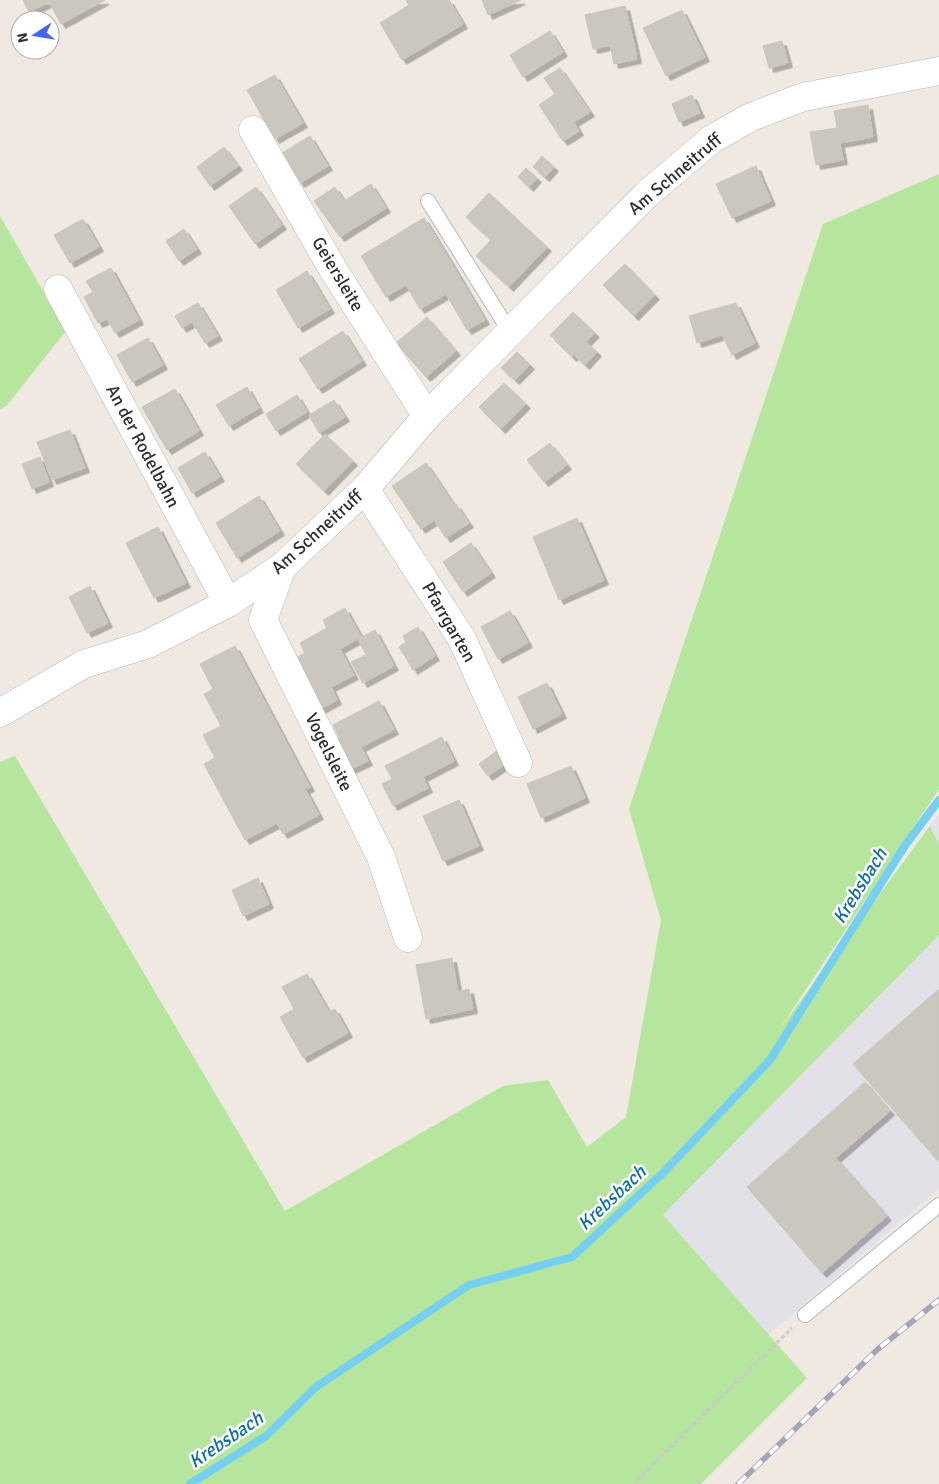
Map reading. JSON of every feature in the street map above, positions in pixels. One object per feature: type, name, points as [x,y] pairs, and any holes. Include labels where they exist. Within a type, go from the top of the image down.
[{"type":"street","name":"Am Schneitruff","points":[[0,713],[84,664],[148,644],[228,603],[282,568],[365,489],[427,416],[647,194],[712,139],[751,117],[803,97],[939,71]]},
{"type":"street","name":"Geiersleite","points":[[254,130],[334,270],[427,416]]},
{"type":"street","name":"An der Rodelbahn","points":[[58,289],[228,603]]},
{"type":"street","name":"Pfarrgarten","points":[[365,489],[462,639],[518,763]]},
{"type":"street","name":"Vogelsleite","points":[[282,568],[264,620],[381,857],[408,938]]},
{"type":"lane","points":[[428,202],[510,332]]},
{"type":"lane","points":[[805,1315],[939,1205]]},
{"type":"path","points":[[633,1484],[805,1315]]},
{"type":"shaded area","points":[[939,814],[939,845],[930,826]]},
{"type":"shaded area","points":[[939,935],[939,1189],[768,1335],[662,1215]]},
{"type":"green space","points":[[939,174],[939,789],[779,1030],[930,826],[939,845],[939,935],[663,1215],[807,1378],[701,1484],[0,1484],[0,762],[15,756],[285,1211],[503,1086],[548,1080],[587,1147],[626,1117],[661,920],[629,809],[823,224]]},
{"type":"green space","points":[[0,216],[66,331],[7,405],[0,410]]},
{"type":"building","points":[[23,0],[105,0],[61,24],[60,10],[53,10],[49,2],[33,10],[28,10]]},
{"type":"building","points":[[406,0],[449,0],[463,24],[402,60],[380,23],[409,5]]},
{"type":"building","points":[[482,0],[521,0],[488,15]]},
{"type":"building","points":[[625,6],[633,40],[593,49],[585,15]]},
{"type":"building","points":[[682,10],[705,57],[666,76],[643,28]]},
{"type":"building","points":[[550,31],[563,52],[523,77],[510,55]]},
{"type":"building","points":[[633,40],[637,59],[614,64],[610,45]]},
{"type":"building","points":[[782,41],[788,63],[769,68],[763,46]]},
{"type":"building","points":[[560,68],[590,112],[574,122],[579,131],[563,141],[539,105],[555,94],[544,78]]},
{"type":"building","points":[[275,75],[303,123],[275,139],[247,90]]},
{"type":"building","points":[[692,95],[700,113],[679,122],[672,104]]},
{"type":"building","points":[[868,105],[873,137],[840,143],[834,111]]},
{"type":"building","points":[[837,128],[843,160],[816,165],[810,132]]},
{"type":"building","points":[[310,136],[328,166],[300,183],[282,153]]},
{"type":"building","points":[[224,147],[238,166],[210,186],[197,167]]},
{"type":"building","points":[[542,156],[554,167],[545,177],[533,167]]},
{"type":"building","points":[[756,166],[771,201],[732,218],[716,184]]},
{"type":"building","points":[[526,168],[537,178],[529,187],[518,177]]},
{"type":"building","points":[[371,184],[386,208],[340,237],[314,201],[335,187],[344,201]]},
{"type":"building","points":[[256,187],[282,225],[255,244],[229,206]]},
{"type":"building","points":[[489,193],[547,247],[509,287],[476,256],[491,240],[466,217]]},
{"type":"building","points":[[424,218],[449,259],[386,297],[361,256]]},
{"type":"building","points":[[83,219],[99,247],[70,263],[54,235]]},
{"type":"building","points":[[184,229],[197,249],[179,261],[166,241]]},
{"type":"building","points":[[449,259],[485,320],[467,330],[446,294],[420,309],[406,285]]},
{"type":"building","points":[[625,264],[655,295],[634,316],[603,285]]},
{"type":"building","points":[[111,268],[139,320],[115,333],[107,319],[98,323],[84,297],[93,292],[86,281]]},
{"type":"building","points":[[307,271],[330,309],[298,328],[276,290]]},
{"type":"building","points":[[198,303],[218,336],[205,343],[192,322],[182,328],[175,316]]},
{"type":"building","points":[[736,303],[755,343],[732,355],[722,335],[697,343],[689,316]]},
{"type":"building","points":[[573,312],[595,333],[586,342],[597,352],[585,365],[574,355],[572,357],[550,335]]},
{"type":"building","points":[[427,317],[456,351],[426,377],[396,343]]},
{"type":"building","points":[[343,331],[362,361],[318,389],[299,359]]},
{"type":"building","points":[[148,338],[163,365],[132,382],[117,355]]},
{"type":"building","points":[[517,352],[530,365],[515,380],[501,368]]},
{"type":"building","points":[[504,383],[526,404],[501,429],[479,407]]},
{"type":"building","points":[[247,387],[259,408],[229,426],[216,405]]},
{"type":"building","points":[[175,389],[199,431],[167,450],[142,407]]},
{"type":"building","points":[[297,395],[307,412],[276,431],[266,414]]},
{"type":"building","points":[[334,400],[345,417],[319,433],[309,415]]},
{"type":"building","points":[[70,430],[85,468],[52,480],[37,442]]},
{"type":"building","points":[[325,434],[353,461],[324,491],[296,464]]},
{"type":"building","points":[[550,443],[567,465],[544,482],[527,460]]},
{"type":"building","points":[[205,452],[220,477],[192,493],[178,468]]},
{"type":"building","points":[[40,457],[49,482],[32,489],[22,464]]},
{"type":"building","points":[[426,463],[454,505],[456,504],[469,523],[446,538],[434,520],[421,529],[392,486]]},
{"type":"building","points":[[259,496],[280,531],[237,558],[216,523]]},
{"type":"building","points":[[577,518],[604,580],[559,600],[533,537]]},
{"type":"building","points":[[158,527],[186,583],[154,598],[126,543]]},
{"type":"building","points":[[471,543],[491,573],[463,592],[443,562]]},
{"type":"building","points":[[90,586],[108,623],[87,633],[69,597]]},
{"type":"building","points":[[345,608],[361,637],[340,649],[354,675],[331,687],[337,700],[317,711],[296,658],[305,653],[300,643],[327,628],[323,620]]},
{"type":"building","points":[[510,611],[528,643],[498,659],[481,627]]},
{"type":"building","points":[[418,627],[428,644],[406,658],[399,647],[406,642],[403,636]]},
{"type":"building","points":[[375,630],[394,666],[363,683],[351,662],[366,655],[358,639]]},
{"type":"building","points":[[428,644],[435,656],[413,670],[406,658]]},
{"type":"building","points":[[235,646],[310,787],[305,789],[319,815],[283,834],[277,823],[245,840],[204,764],[215,758],[203,735],[221,726],[204,694],[213,689],[200,664]]},
{"type":"building","points":[[547,683],[562,714],[533,729],[518,697]]},
{"type":"building","points":[[379,701],[394,730],[361,747],[368,761],[345,772],[330,742],[339,737],[333,725]]},
{"type":"building","points":[[442,737],[454,761],[423,777],[428,788],[393,806],[382,784],[392,779],[385,766]]},
{"type":"building","points":[[498,750],[507,763],[488,776],[479,764]]},
{"type":"building","points":[[571,766],[585,798],[541,818],[527,784]]},
{"type":"building","points":[[459,800],[479,846],[443,861],[423,816]]},
{"type":"building","points":[[258,878],[269,904],[243,916],[232,890]]},
{"type":"building","points":[[452,958],[458,992],[469,989],[473,1009],[426,1019],[416,965]]},
{"type":"building","points":[[307,974],[329,1012],[335,1009],[348,1033],[303,1058],[280,1017],[294,1009],[282,987]]},
{"type":"building","points":[[939,989],[939,1162],[853,1064]]},
{"type":"building","points":[[865,1082],[890,1111],[836,1158],[887,1216],[822,1273],[747,1187]]},
{"type":"waterway","name":"Krebsbach","points":[[190,1484],[266,1436],[316,1387],[469,1285],[572,1257],[663,1173],[770,1060],[904,847],[939,800]]},
{"type":"railway","points":[[738,1484],[878,1349],[939,1300]]}]
